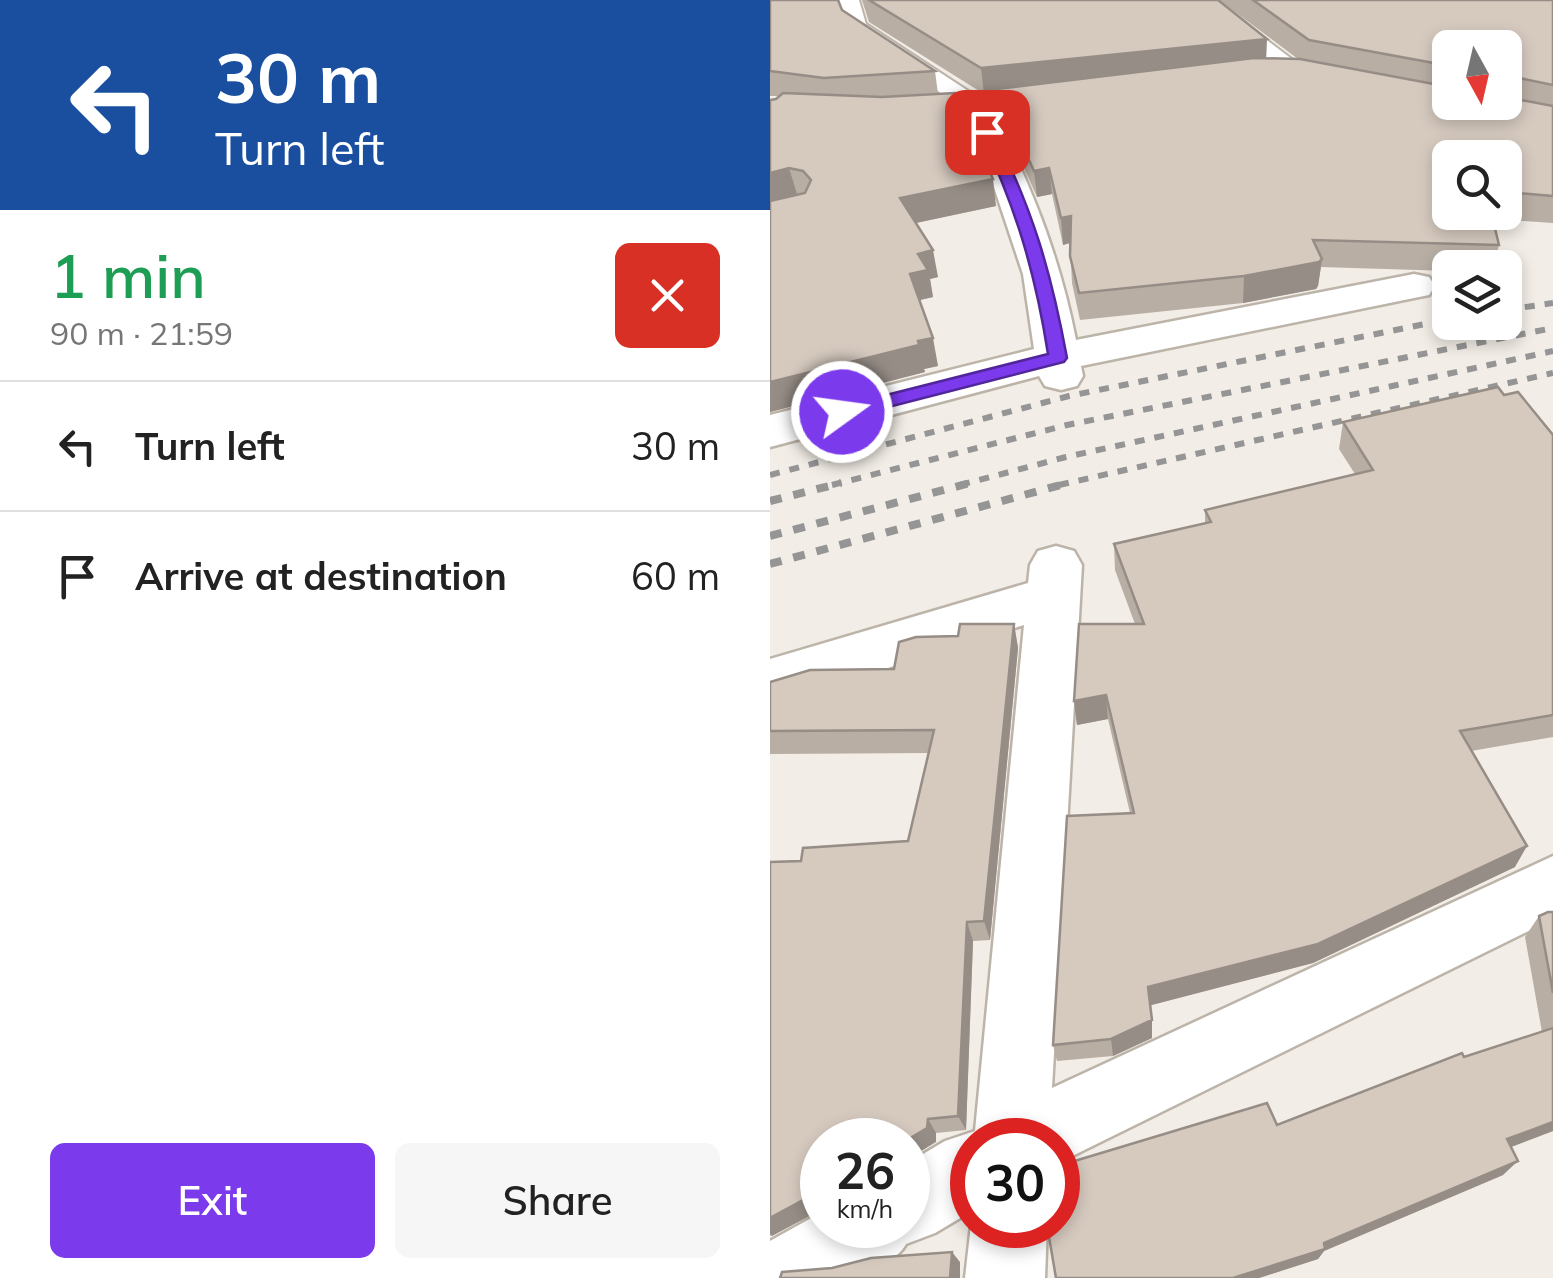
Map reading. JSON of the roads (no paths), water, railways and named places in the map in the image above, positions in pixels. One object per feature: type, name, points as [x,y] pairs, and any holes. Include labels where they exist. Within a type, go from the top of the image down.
[{"type":"street","points":[[968,105],[1014,187],[1044,274],[1060,367]]},
{"type":"street","points":[[770,431],[1414,286]]},
{"type":"street","points":[[770,682],[1055,580],[1014,1118]]},
{"type":"street","points":[[1070,1118],[1553,886]]},
{"type":"street","points":[[784,1278],[836,1248]]},
{"type":"street","points":[[1005,1278],[1007,1248]]},
{"type":"lane","points":[[849,0],[856,28],[968,105]]},
{"type":"lane","points":[[1202,0],[1298,74]]},
{"type":"lane","points":[[1252,73],[1298,74],[1357,85]]},
{"type":"railway","points":[[1522,308],[1553,303]]},
{"type":"railway","points":[[770,475],[1069,396],[1432,323]]},
{"type":"railway","points":[[832,485],[1067,425],[1553,328]]},
{"type":"railway","points":[[960,485],[1066,457],[1553,351]]},
{"type":"railway","points":[[1059,485],[1553,373]]},
{"type":"railway","points":[[770,501],[841,483]]},
{"type":"railway","points":[[770,536],[970,483]]},
{"type":"railway","points":[[770,564],[1068,483]]}]
